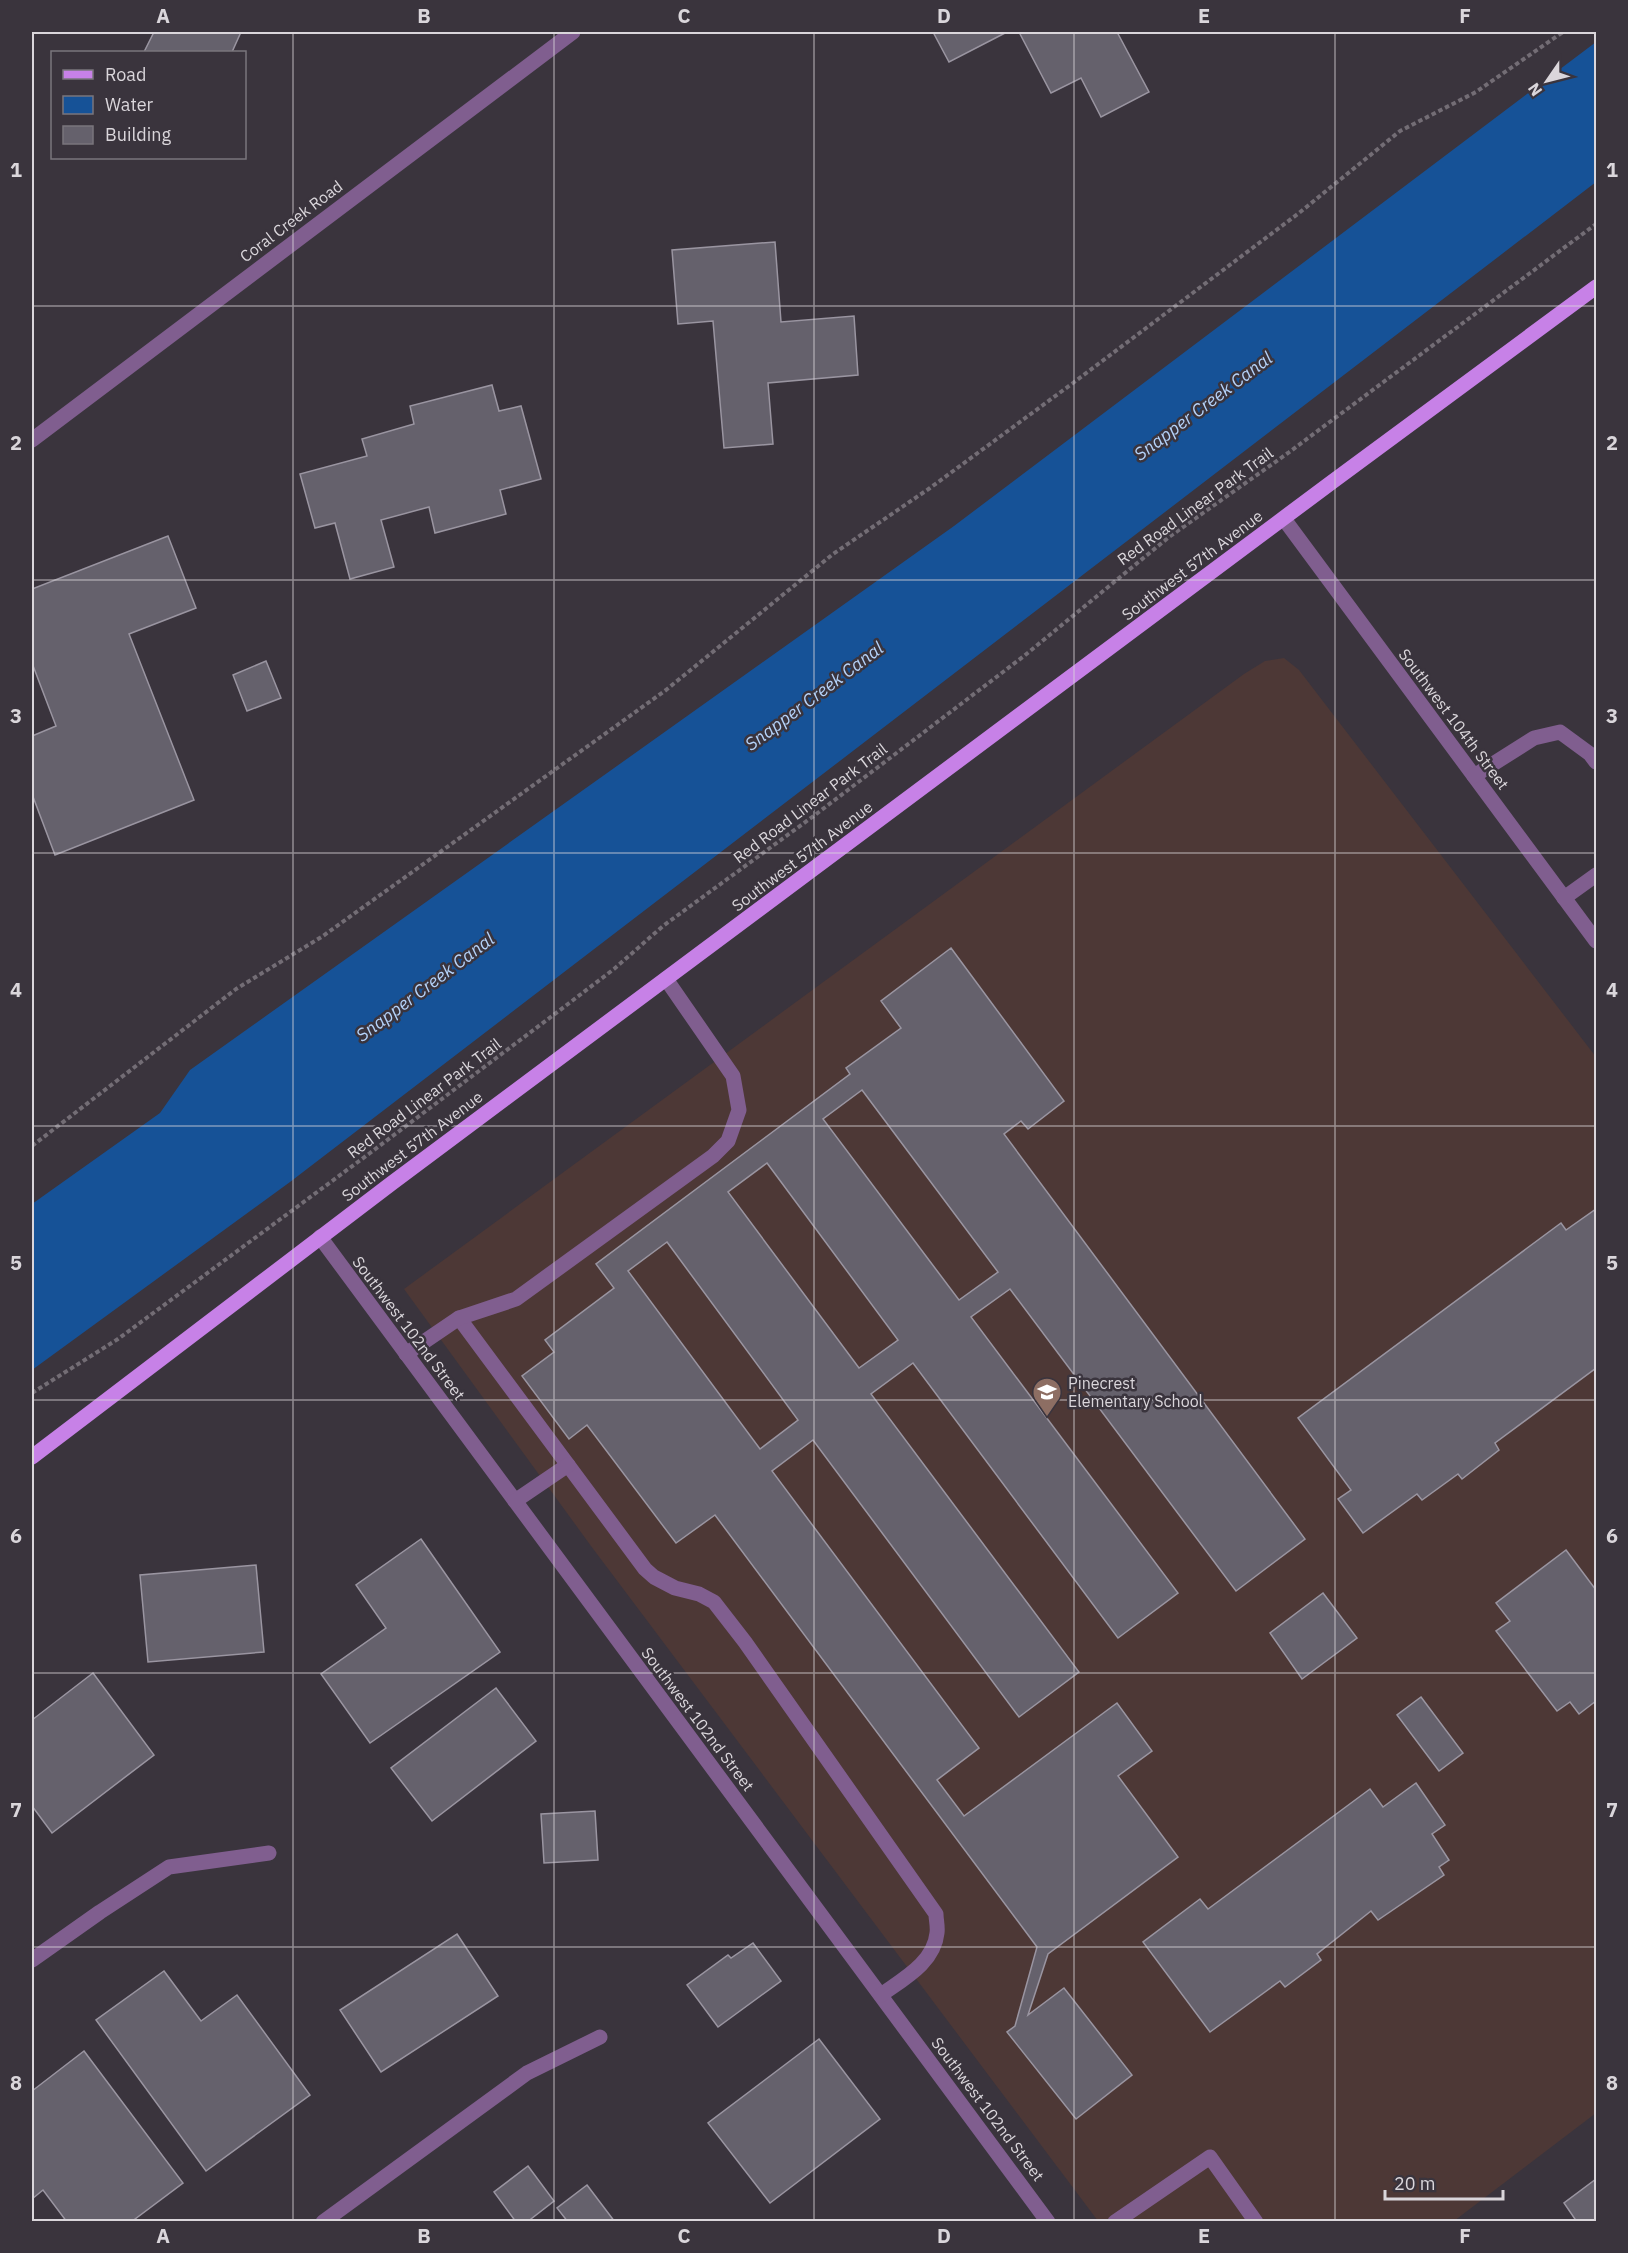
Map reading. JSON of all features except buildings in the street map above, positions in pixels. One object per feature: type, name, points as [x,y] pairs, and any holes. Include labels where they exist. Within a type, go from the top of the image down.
[{"type":"main road","name":"Southwest 57th Avenue","points":[[32,1457],[320,1237],[1596,287]]},
{"type":"street","name":"Coral Creek Road","points":[[32,440],[573,32]]},
{"type":"street","name":"Southwest 104th Street","points":[[1284,519],[1596,941]]},
{"type":"street","points":[[1474,776],[1534,738],[1560,732],[1590,754],[1596,762]]},
{"type":"street","points":[[1564,898],[1596,875]]},
{"type":"street","points":[[406,1354],[459,1318],[516,1299],[713,1156],[728,1141],[739,1110],[733,1076],[666,980]]},
{"type":"street","name":"Southwest 102nd Street","points":[[320,1237],[1048,2222]]},
{"type":"street","points":[[459,1318],[645,1569],[654,1577],[675,1588],[699,1594],[714,1602],[752,1652],[936,1914],[938,1934],[930,1956],[909,1976],[881,1995]]},
{"type":"street","points":[[515,1501],[568,1465]]},
{"type":"street","points":[[32,1960],[169,1867],[269,1853]]},
{"type":"street","points":[[323,2222],[527,2073],[600,2037]]},
{"type":"street","points":[[1115,2222],[1210,2157],[1256,2222]]},
{"type":"path","points":[[32,1146],[236,989],[323,936],[666,690],[833,554],[930,488],[1118,349],[1299,213],[1400,131],[1476,92],[1563,32]]},
{"type":"path","name":"Red Road Linear Park Trail","points":[[32,1393],[118,1339],[370,1153],[572,1001],[663,926],[815,815],[1015,663],[1169,537],[1288,453],[1596,224]]},
{"type":"shaded area","name":"Pinecrest Elementary School","points":[[1284,658],[1299,670],[1596,1057],[1596,2113],[1454,2221],[1098,2221],[591,1546],[404,1289],[1244,674],[1265,661]]},
{"type":"water","name":"Snapper Creek Canal","points":[[1596,42],[1596,182],[290,1182],[32,1370],[32,1204],[160,1113],[190,1070],[954,526]]},
{"type":"place","name":"Pinecrest Elementary School","points":[[1047,1418]]}]
